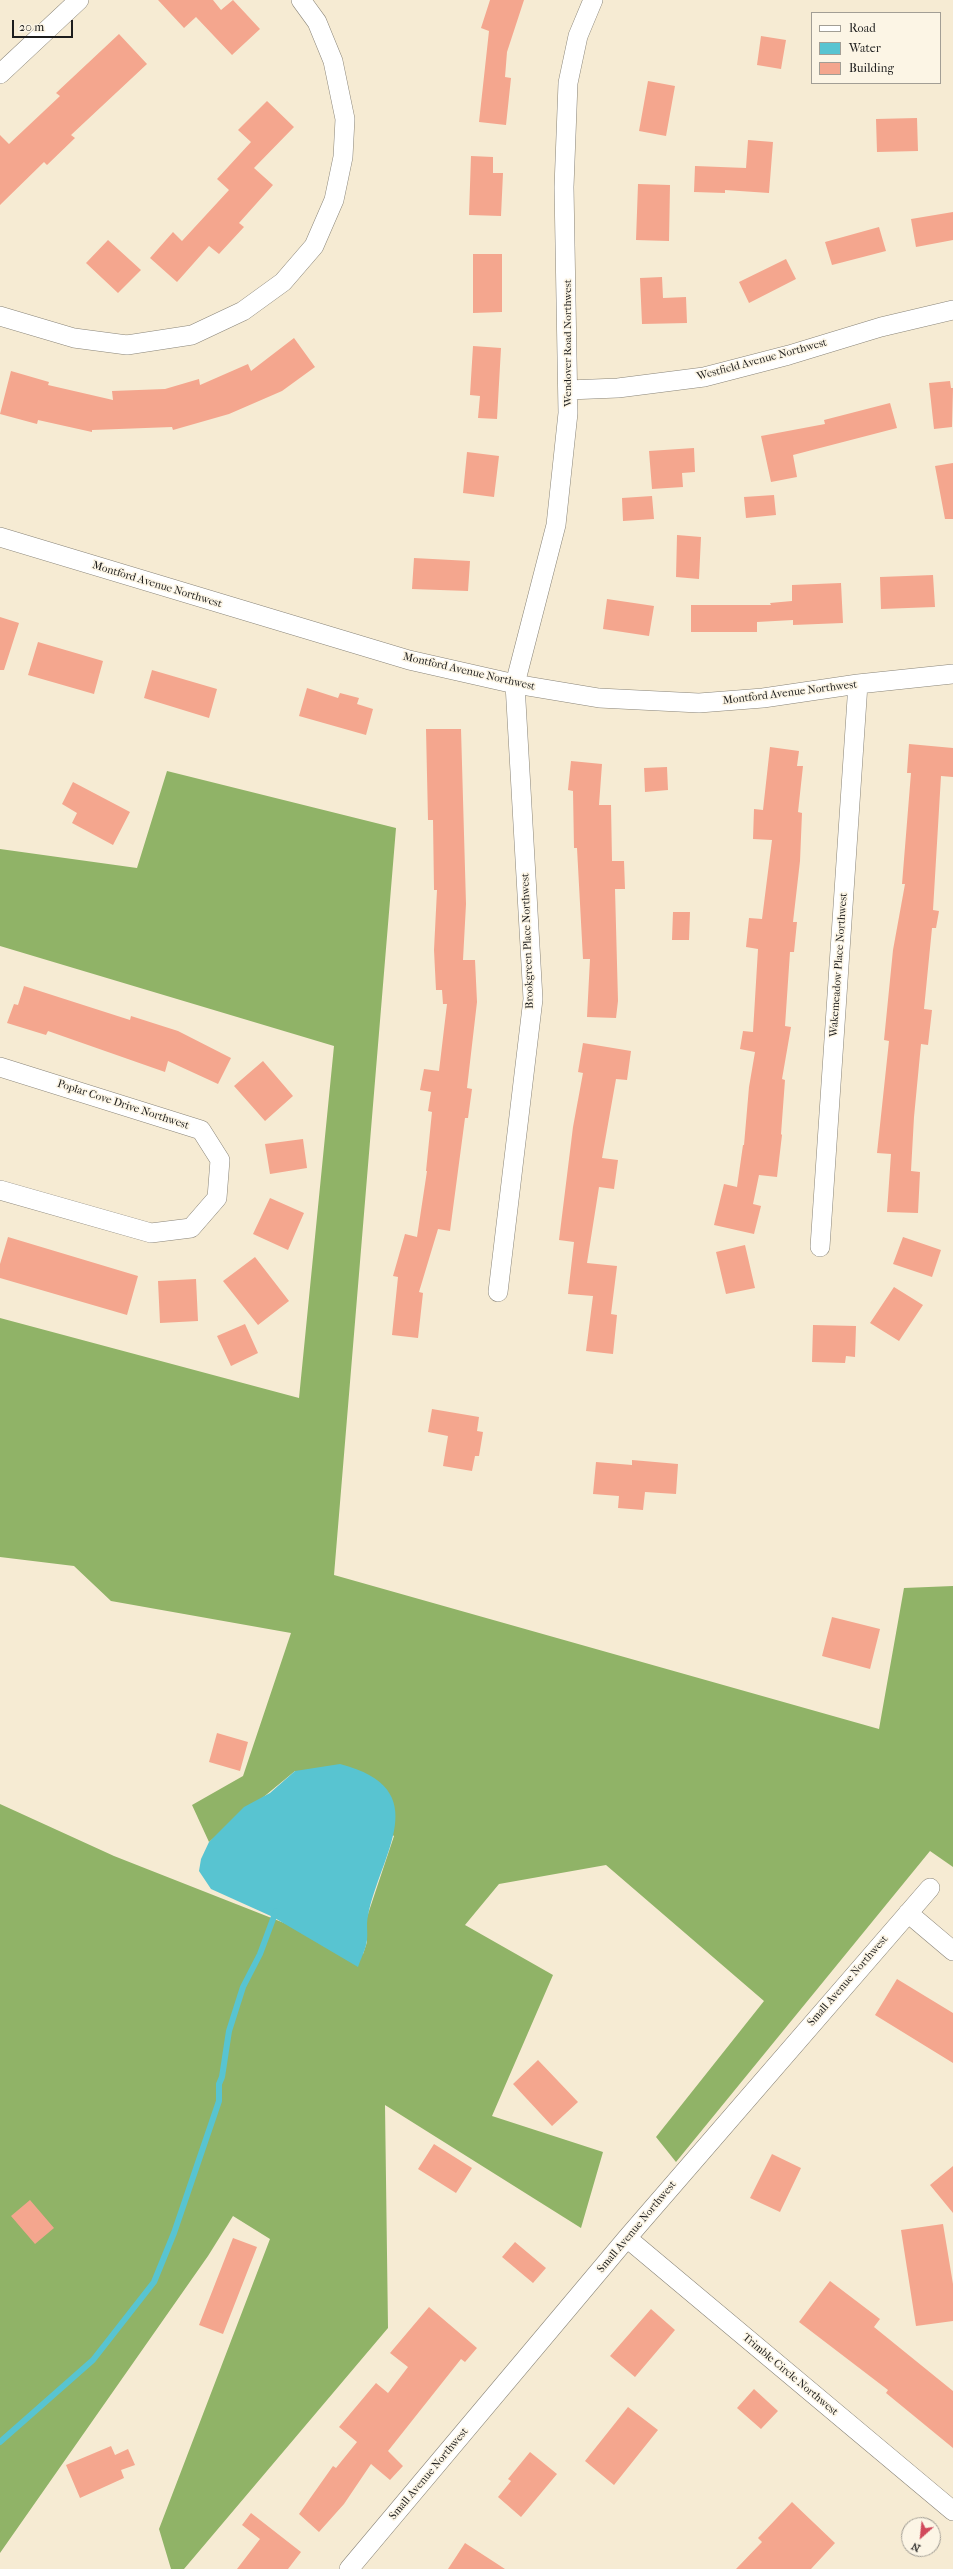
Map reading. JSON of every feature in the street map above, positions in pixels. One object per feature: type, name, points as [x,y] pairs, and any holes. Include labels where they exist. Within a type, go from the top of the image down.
[{"type":"street","points":[[0,74],[79,0]]},
{"type":"street","points":[[0,316],[74,338],[127,345],[192,335],[243,312],[283,282],[314,246],[334,200],[343,156],[345,119],[333,61],[317,22],[301,0]]},
{"type":"street","name":"Wendover Road Northwest","points":[[514,684],[556,525],[568,413],[564,187],[568,83],[578,36],[593,0]]},
{"type":"street","name":"Westfield Avenue Northwest","points":[[568,390],[618,388],[704,377],[789,355],[881,327],[953,310]]},
{"type":"street","name":"Montford Avenue Northwest","points":[[0,537],[410,660],[514,684],[599,698],[699,704],[763,698],[858,684],[953,674]]},
{"type":"street","name":"Brookgreen Place Northwest","points":[[498,1292],[533,999],[514,684]]},
{"type":"street","name":"Wakemeadow Place Northwest","points":[[820,1247],[858,684]]},
{"type":"street","name":"Poplar Cove Drive Northwest","points":[[0,1067],[202,1130],[220,1160],[217,1198],[191,1228],[152,1233],[0,1190]]},
{"type":"street","name":"Small Avenue Northwest","points":[[349,2569],[627,2238],[930,1888]]},
{"type":"street","points":[[908,1913],[953,1951]]},
{"type":"street","name":"Trimble Circle Northwest","points":[[627,2238],[953,2511]]},
{"type":"green space","points":[[167,771],[396,828],[334,1575],[879,1729],[904,1588],[953,1586],[953,1867],[930,1851],[676,2162],[656,2137],[764,2001],[606,1865],[499,1884],[465,1925],[553,1975],[492,2116],[603,2152],[581,2228],[385,2105],[388,2328],[184,2569],[171,2569],[159,2529],[270,2239],[233,2216],[208,2256],[0,2553],[0,1804],[114,1856],[363,1954],[367,1942],[367,1917],[394,1836],[295,1771],[209,1842],[192,1805],[243,1776],[291,1633],[111,1601],[74,1566],[0,1557],[0,1318],[299,1398],[334,1046],[0,946],[0,849],[137,868]]},
{"type":"water","points":[[340,1764],[370,1775],[387,1790],[395,1807],[395,1826],[390,1847],[374,1893],[367,1922],[365,1950],[358,1967],[273,1917],[211,1889],[199,1871],[201,1859],[209,1842],[244,1807],[270,1793],[295,1771]]},
{"type":"building","points":[[158,0],[213,0],[221,10],[233,0],[260,29],[232,55],[196,17],[184,28]]},
{"type":"building","points":[[490,0],[524,0],[507,52],[505,77],[511,78],[506,125],[479,122],[489,31],[481,28]]},
{"type":"building","points":[[119,34],[147,64],[71,135],[75,138],[47,165],[44,162],[0,205],[0,135],[9,144],[60,96],[56,93]]},
{"type":"building","points":[[761,36],[786,40],[781,69],[757,65]]},
{"type":"building","points":[[648,81],[675,86],[666,136],[639,131]]},
{"type":"building","points":[[267,101],[294,127],[254,168],[273,185],[239,223],[244,227],[219,254],[209,246],[177,282],[150,258],[173,232],[182,241],[229,190],[217,179],[251,142],[238,130]]},
{"type":"building","points":[[917,118],[918,151],[877,152],[876,119]]},
{"type":"building","points":[[748,140],[773,142],[769,193],[725,190],[725,193],[694,192],[695,166],[746,168]]},
{"type":"building","points":[[471,156],[493,157],[493,173],[503,173],[501,216],[469,215]]},
{"type":"building","points":[[638,184],[670,185],[669,241],[636,240]]},
{"type":"building","points":[[953,212],[953,240],[916,247],[911,219]]},
{"type":"building","points":[[879,227],[886,251],[832,265],[825,242]]},
{"type":"building","points":[[108,240],[141,270],[118,293],[86,263]]},
{"type":"building","points":[[473,254],[502,254],[502,312],[473,313]]},
{"type":"building","points":[[786,259],[796,279],[749,303],[739,282]]},
{"type":"building","points":[[662,277],[663,298],[686,297],[687,323],[642,324],[640,278]]},
{"type":"building","points":[[294,338],[315,367],[282,391],[229,414],[173,430],[172,427],[92,430],[92,432],[38,420],[37,424],[0,414],[11,371],[49,382],[48,385],[113,400],[112,391],[165,389],[199,379],[200,385],[248,364],[251,371]]},
{"type":"building","points":[[473,346],[501,348],[497,419],[478,418],[480,396],[470,395]]},
{"type":"building","points":[[950,381],[951,388],[953,388],[952,427],[934,429],[929,383]]},
{"type":"building","points":[[890,403],[897,428],[793,455],[797,477],[771,482],[761,436],[825,424],[824,420]]},
{"type":"building","points":[[694,448],[695,472],[682,473],[683,487],[652,489],[649,451]]},
{"type":"building","points":[[467,452],[499,456],[494,497],[463,493]]},
{"type":"building","points":[[953,463],[953,519],[945,519],[935,466]]},
{"type":"building","points":[[774,495],[776,515],[746,518],[744,497]]},
{"type":"building","points":[[652,496],[654,519],[623,521],[622,498]]},
{"type":"building","points":[[677,535],[701,537],[699,579],[676,577]]},
{"type":"building","points":[[414,558],[470,561],[468,591],[412,589]]},
{"type":"building","points":[[933,575],[935,607],[881,609],[880,577]]},
{"type":"building","points":[[841,583],[843,623],[793,625],[793,620],[757,622],[757,632],[691,632],[691,605],[771,605],[770,603],[792,601],[792,585]]},
{"type":"building","points":[[607,599],[654,606],[649,636],[603,629]]},
{"type":"building","points":[[0,617],[19,623],[4,670],[0,670]]},
{"type":"building","points":[[38,642],[103,661],[94,694],[28,675]]},
{"type":"building","points":[[152,670],[217,689],[209,718],[144,698]]},
{"type":"building","points":[[307,688],[338,698],[340,693],[359,698],[357,704],[373,709],[366,735],[299,716]]},
{"type":"building","points":[[426,729],[461,729],[466,904],[463,960],[475,960],[477,1002],[467,1088],[472,1089],[468,1118],[465,1118],[450,1231],[438,1229],[419,1292],[423,1293],[418,1338],[392,1335],[398,1277],[393,1276],[405,1234],[417,1237],[427,1171],[432,1112],[428,1111],[431,1092],[420,1090],[424,1069],[439,1071],[447,1004],[443,1004],[442,990],[436,990],[434,950],[437,890],[434,890],[433,820],[428,820]]},
{"type":"building","points":[[909,744],[953,748],[953,777],[941,776],[933,910],[939,911],[936,928],[932,928],[924,1009],[932,1010],[928,1045],[921,1044],[914,1117],[911,1171],[920,1172],[918,1213],[887,1212],[891,1154],[877,1153],[889,1041],[884,1040],[893,950],[905,884],[902,884],[911,773],[907,773]]},
{"type":"building","points":[[770,747],[799,751],[797,766],[803,766],[798,812],[802,813],[800,861],[793,922],[797,922],[794,952],[790,952],[785,1026],[791,1027],[782,1079],[785,1080],[782,1135],[777,1177],[759,1175],[753,1204],[761,1206],[754,1234],[714,1225],[724,1184],[737,1187],[744,1145],[749,1087],[755,1052],[740,1049],[743,1031],[753,1032],[758,949],[746,947],[749,918],[762,919],[772,840],[753,839],[754,809],[763,810]]},
{"type":"building","points":[[571,761],[602,764],[599,805],[611,805],[612,861],[624,861],[625,889],[615,889],[618,1001],[616,1018],[587,1017],[590,959],[583,959],[577,848],[574,848],[573,791],[568,790]]},
{"type":"building","points":[[667,767],[668,790],[645,792],[644,768]]},
{"type":"building","points":[[73,782],[130,812],[113,845],[72,823],[77,813],[62,804]]},
{"type":"building","points":[[673,912],[690,912],[689,940],[672,940]]},
{"type":"building","points":[[24,986],[130,1020],[131,1016],[178,1031],[231,1058],[218,1084],[168,1061],[165,1072],[48,1031],[46,1035],[7,1023],[14,1004],[18,1005]]},
{"type":"building","points":[[583,1043],[631,1051],[627,1080],[616,1079],[602,1158],[618,1160],[614,1189],[599,1187],[587,1263],[617,1266],[611,1314],[617,1315],[613,1354],[586,1351],[593,1296],[568,1294],[574,1242],[559,1240],[573,1127],[583,1073],[578,1072]]},
{"type":"building","points":[[263,1061],[293,1096],[265,1121],[234,1086]]},
{"type":"building","points":[[303,1139],[307,1168],[270,1174],[265,1144]]},
{"type":"building","points":[[270,1198],[304,1213],[288,1250],[253,1234]]},
{"type":"building","points":[[8,1237],[138,1276],[127,1315],[0,1278],[0,1264]]},
{"type":"building","points":[[903,1237],[941,1250],[932,1277],[893,1264]]},
{"type":"building","points":[[745,1245],[755,1288],[726,1294],[716,1252]]},
{"type":"building","points":[[255,1257],[289,1301],[258,1325],[223,1281]]},
{"type":"building","points":[[196,1279],[198,1321],[160,1323],[158,1281]]},
{"type":"building","points":[[894,1287],[923,1305],[899,1341],[870,1323]]},
{"type":"building","points":[[245,1324],[258,1353],[231,1366],[217,1336]]},
{"type":"building","points":[[813,1325],[856,1326],[855,1357],[846,1356],[845,1363],[812,1362]]},
{"type":"building","points":[[432,1409],[479,1417],[477,1431],[483,1432],[479,1456],[475,1456],[472,1471],[443,1466],[448,1436],[428,1432]]},
{"type":"building","points":[[632,1460],[678,1464],[676,1494],[645,1492],[643,1510],[618,1508],[619,1496],[593,1494],[596,1462],[632,1465]]},
{"type":"building","points":[[832,1617],[880,1629],[870,1669],[822,1656]]},
{"type":"building","points":[[217,1733],[248,1742],[240,1771],[209,1762]]},
{"type":"building","points":[[897,1979],[953,2013],[953,2063],[875,2015]]},
{"type":"building","points":[[538,2060],[578,2102],[552,2126],[513,2084]]},
{"type":"building","points":[[434,2144],[472,2168],[456,2193],[418,2169]]},
{"type":"building","points":[[772,2154],[801,2168],[780,2212],[750,2198]]},
{"type":"building","points":[[953,2166],[953,2213],[930,2185]]},
{"type":"building","points":[[30,2200],[54,2228],[35,2244],[11,2216]]},
{"type":"building","points":[[943,2224],[953,2284],[953,2321],[916,2326],[901,2230]]},
{"type":"building","points":[[233,2238],[257,2247],[223,2334],[199,2325]]},
{"type":"building","points":[[515,2242],[546,2268],[533,2283],[502,2257]]},
{"type":"building","points":[[830,2281],[880,2319],[874,2327],[953,2391],[953,2448],[886,2393],[888,2390],[799,2322]]},
{"type":"building","points":[[429,2307],[477,2348],[465,2362],[461,2359],[388,2451],[403,2466],[390,2480],[371,2464],[344,2504],[319,2532],[299,2514],[333,2466],[336,2468],[357,2442],[339,2427],[376,2383],[388,2393],[408,2367],[390,2353]]},
{"type":"building","points":[[651,2309],[675,2330],[635,2377],[610,2356]]},
{"type":"building","points":[[754,2389],[778,2411],[761,2429],[737,2408]]},
{"type":"building","points":[[628,2407],[658,2430],[614,2485],[585,2461]]},
{"type":"building","points":[[111,2446],[115,2455],[128,2449],[135,2465],[121,2470],[124,2478],[80,2498],[66,2465]]},
{"type":"building","points":[[530,2452],[557,2474],[521,2517],[498,2497],[511,2481],[508,2479]]},
{"type":"building","points":[[792,2502],[835,2543],[811,2569],[736,2569],[762,2542],[758,2538]]},
{"type":"building","points":[[251,2513],[301,2552],[288,2569],[237,2569],[260,2539],[242,2525]]},
{"type":"building","points":[[465,2543],[505,2569],[448,2569]]},
{"type":"waterway","points":[[0,2442],[93,2360],[154,2282],[174,2233],[219,2101],[219,2084],[222,2077],[229,2031],[243,1987],[260,1954],[276,1911]]}]
